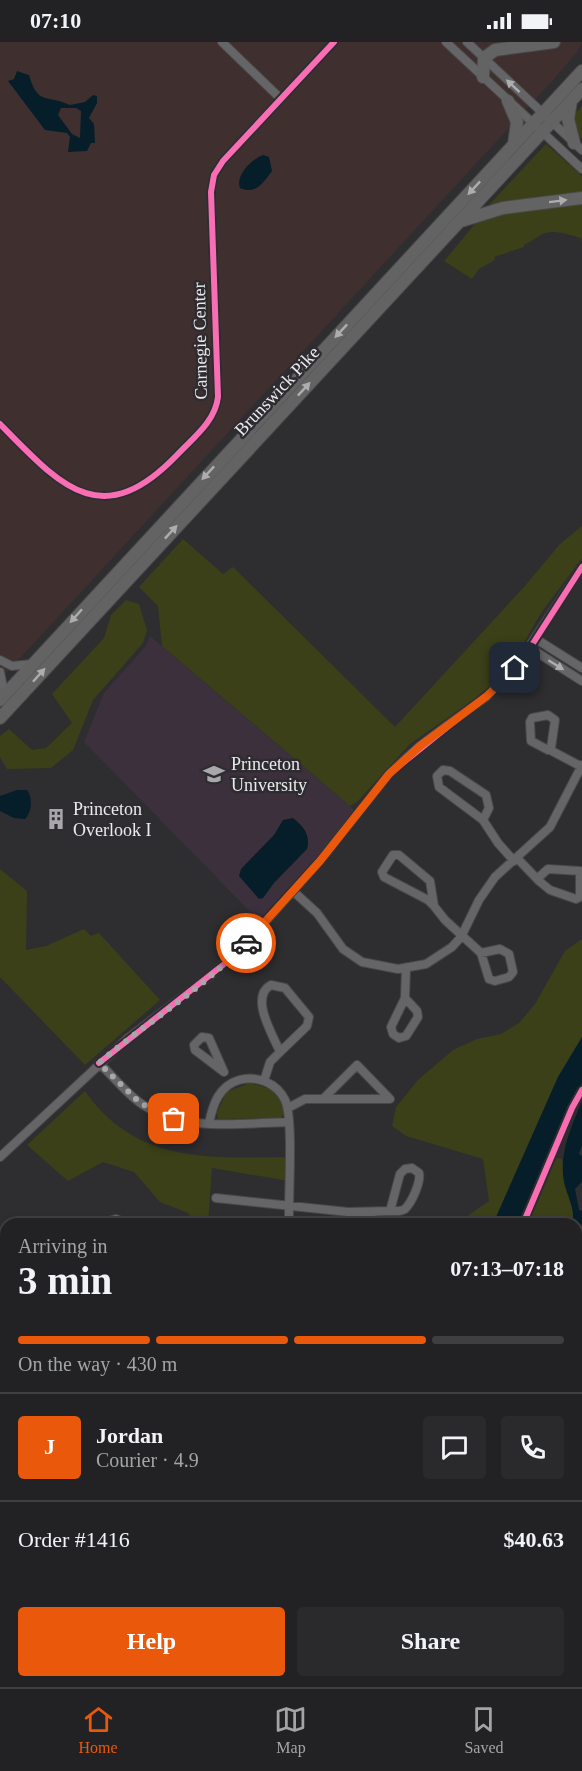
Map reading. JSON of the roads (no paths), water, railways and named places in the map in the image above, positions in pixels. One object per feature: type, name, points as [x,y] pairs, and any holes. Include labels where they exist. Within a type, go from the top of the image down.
[{"type":"highway","points":[[483,77],[484,58],[495,50],[554,42]]},
{"type":"highway","name":"Brunswick Pike","points":[[0,718],[460,221],[547,118],[582,71]]},
{"type":"highway","name":"Brunswick Pike","points":[[547,118],[571,101],[582,89]]},
{"type":"highway","points":[[508,101],[517,122],[514,145]]},
{"type":"highway","points":[[571,101],[568,119],[578,147]]},
{"type":"highway","name":"Brunswick Pike","points":[[0,700],[514,145],[537,129]]},
{"type":"highway","points":[[460,221],[495,210],[582,198]]},
{"type":"street","points":[[222,42],[280,99]]},
{"type":"street","name":"Carnegie Center","points":[[0,424],[48,473],[63,484],[83,493],[104,496],[126,492],[148,483],[206,424],[214,412],[218,397],[212,185],[223,160],[334,42]]},
{"type":"street","points":[[446,42],[582,170]]},
{"type":"street","points":[[467,42],[578,147]]},
{"type":"street","points":[[0,1157],[99,1063],[228,961],[293,891],[389,774],[420,746],[487,696],[530,648],[582,567]]},
{"type":"street","points":[[536,639],[582,668]]},
{"type":"street","points":[[530,648],[582,681]]},
{"type":"street","points":[[0,660],[12,666],[33,664]]},
{"type":"street","points":[[0,672],[3,687],[0,700]]},
{"type":"street","points":[[293,891],[317,913],[335,940],[352,956],[373,966],[406,969],[435,959],[461,936],[486,889],[515,859],[543,836],[556,819],[582,766],[550,750]]},
{"type":"street","points":[[483,820],[489,808],[486,795],[450,771],[439,773],[436,780],[439,787],[483,820],[498,843],[539,881],[550,890],[576,899],[582,894],[581,873],[577,870],[548,869],[541,873],[539,881]]},
{"type":"street","points":[[434,906],[432,886],[427,877],[399,855],[392,856],[382,872],[384,877],[428,900],[461,936],[481,953],[492,981],[512,975],[513,970],[507,951],[481,953]]},
{"type":"street","points":[[405,998],[406,969]]},
{"type":"street","points":[[264,1081],[270,1062],[307,1026],[309,1017],[285,988],[276,985],[267,987],[261,1000],[280,1052]]},
{"type":"street","points":[[99,1063],[130,1095],[150,1110],[185,1121],[288,1122]]},
{"type":"street","points":[[288,1108],[300,1101],[390,1099],[357,1065],[323,1099]]},
{"type":"street","points":[[224,1072],[231,1083]]},
{"type":"street","points":[[209,1123],[215,1100],[231,1083],[250,1078],[264,1081],[281,1093],[288,1108],[289,1218]]},
{"type":"street","points":[[216,1198],[288,1207],[373,1212],[400,1211],[407,1206],[420,1180],[416,1170],[408,1167],[402,1171],[390,1211]]},
{"type":"street","points":[[372,1218],[373,1212]]},
{"type":"water","points":[[17,71],[29,75],[32,85],[44,98],[70,105],[85,102],[93,95],[97,96],[97,103],[89,118],[94,124],[95,143],[91,143],[87,151],[68,152],[70,137],[67,133],[45,130],[8,81],[14,79]],"holes":[[[61,108],[76,108],[81,111],[80,138],[72,134],[58,115]]]},
{"type":"water","points":[[263,155],[269,157],[272,171],[259,187],[250,190],[240,188],[242,173],[254,160]]},
{"type":"water","points":[[17,790],[27,790],[30,797],[30,809],[25,819],[14,818],[0,811],[0,796]]},
{"type":"water","points":[[293,818],[305,831],[308,839],[307,849],[274,883],[263,898],[259,899],[239,876],[241,869],[274,835],[283,820]]},
{"type":"water","points":[[582,1037],[582,1082],[522,1218],[496,1218],[558,1077]]},
{"type":"water","points":[[582,1101],[582,1145],[579,1154],[582,1156],[582,1182],[575,1189],[582,1218],[573,1218],[563,1175],[564,1155]]},
{"type":"place","name":"Princeton University","points":[[214,774]]},
{"type":"place","name":"Princeton Overlook I","points":[[56,819]]}]
